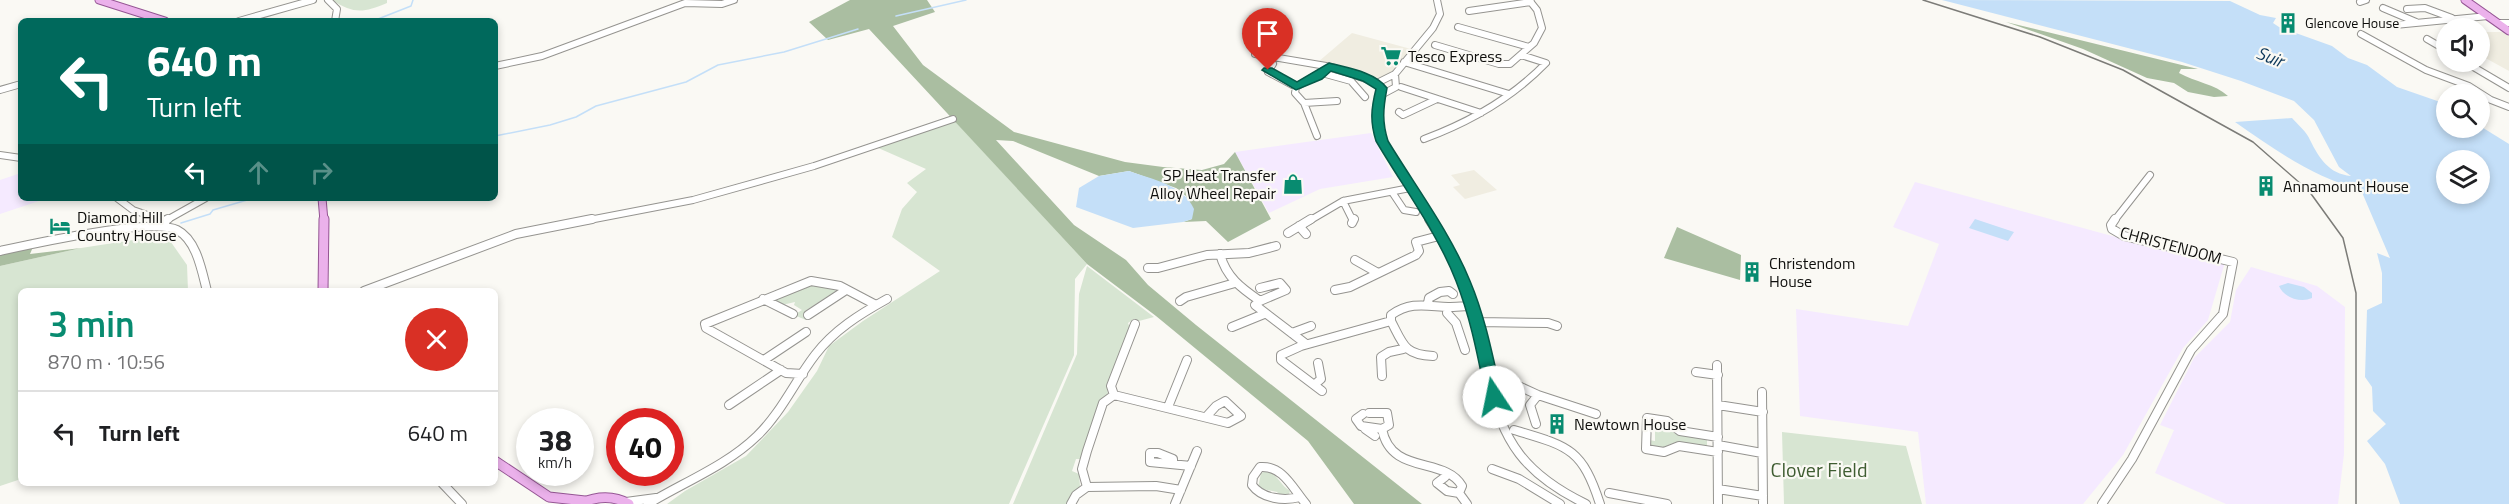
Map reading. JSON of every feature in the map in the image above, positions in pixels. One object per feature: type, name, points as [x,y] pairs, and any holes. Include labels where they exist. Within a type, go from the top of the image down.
[{"type":"main road","points":[[99,0],[156,18]]},
{"type":"main road","points":[[2465,0],[2509,31]]},
{"type":"main road","points":[[322,201],[323,288]]},
{"type":"main road","points":[[498,463],[551,501],[582,502],[609,496],[627,503]]},
{"type":"street","points":[[250,18],[313,0]]},
{"type":"street","points":[[328,0],[337,9],[336,18]]},
{"type":"street","points":[[498,65],[542,56],[685,3],[722,4],[734,0]]},
{"type":"street","points":[[1381,92],[1396,87],[1394,78],[1404,62],[1433,28],[1440,14],[1437,0]]},
{"type":"street","points":[[2360,2],[2366,0]]},
{"type":"street","points":[[1435,45],[1499,64],[1510,64],[1529,47],[1540,34],[1543,26],[1539,12],[1530,1],[1469,11]]},
{"type":"street","points":[[2407,9],[2430,7],[2453,18]]},
{"type":"street","points":[[2383,8],[2418,22]]},
{"type":"street","points":[[2466,18],[2488,16]]},
{"type":"street","points":[[2395,25],[2436,21]]},
{"type":"street","points":[[2498,23],[2509,23]]},
{"type":"street","points":[[1458,27],[1529,47]]},
{"type":"street","points":[[2361,34],[2426,70],[2474,88],[2491,100],[2509,107]]},
{"type":"street","points":[[2427,39],[2436,44]]},
{"type":"street","points":[[1255,54],[1290,58],[1380,81],[1394,78]]},
{"type":"street","points":[[1424,139],[1445,132],[1481,113],[1509,94],[1546,63],[1521,55]]},
{"type":"street","points":[[1404,62],[1509,94]]},
{"type":"street","points":[[1273,64],[1268,72],[1298,86]]},
{"type":"street","points":[[1317,136],[1304,103],[1295,93],[1298,86],[1320,75],[1329,67]]},
{"type":"street","points":[[2482,72],[2509,88]]},
{"type":"street","points":[[1320,75],[1346,77],[1363,94],[1370,90]]},
{"type":"street","points":[[1380,81],[1381,92],[1376,113],[1379,133],[1389,154],[1450,253],[1473,306],[1499,421],[1514,449],[1541,478],[1586,504]]},
{"type":"street","points":[[0,90],[18,85]]},
{"type":"street","points":[[1401,87],[1481,113]]},
{"type":"street","points":[[1399,112],[1403,115],[1437,99]]},
{"type":"street","points":[[1304,103],[1337,101]]},
{"type":"street","points":[[372,288],[516,234],[693,200],[814,166],[953,119]]},
{"type":"street","points":[[0,155],[18,158]]},
{"type":"street","name":"CHRISTENDOM","points":[[2102,504],[2132,459],[2191,350],[2223,315],[2233,262],[2124,236],[2112,229],[2111,225],[2114,220],[2150,175]]},
{"type":"street","points":[[1288,233],[1343,201],[1410,188]]},
{"type":"street","points":[[1392,192],[1404,210],[1416,212]]},
{"type":"street","points":[[120,201],[176,230],[189,244],[206,288]]},
{"type":"street","points":[[0,251],[165,224],[201,201]]},
{"type":"street","points":[[1343,201],[1353,220],[1352,224]]},
{"type":"street","points":[[1299,226],[1306,234]]},
{"type":"street","points":[[1335,290],[1350,287],[1416,255],[1419,250],[1416,242],[1439,236]]},
{"type":"street","points":[[1148,268],[1158,268],[1207,255],[1249,253],[1276,246]]},
{"type":"street","points":[[1220,254],[1222,265],[1235,283],[1260,301]]},
{"type":"street","points":[[1355,260],[1378,273]]},
{"type":"street","points":[[803,374],[781,370],[706,328],[705,324],[801,283],[817,279],[828,281],[876,305]]},
{"type":"street","points":[[1180,301],[1186,297],[1235,283]]},
{"type":"street","points":[[1260,288],[1280,283],[1286,288],[1283,292]]},
{"type":"street","points":[[1294,288],[1255,305],[1306,344]]},
{"type":"street","points":[[808,315],[846,290]]},
{"type":"street","points":[[1428,303],[1429,298],[1440,292],[1449,291],[1453,294]]},
{"type":"street","points":[[763,299],[793,314]]},
{"type":"street","points":[[648,504],[694,480],[739,452],[781,410],[825,343],[852,320],[887,299]]},
{"type":"street","points":[[783,309],[793,303]]},
{"type":"street","points":[[1433,356],[1413,355],[1403,349],[1391,321],[1391,315],[1418,304],[1428,303],[1448,307],[1473,306]]},
{"type":"street","points":[[1448,307],[1447,313],[1456,323],[1465,350]]},
{"type":"street","points":[[1232,327],[1264,314]]},
{"type":"street","points":[[1322,391],[1280,357],[1306,344],[1391,321]]},
{"type":"street","points":[[1478,322],[1548,323],[1557,326]]},
{"type":"street","points":[[1114,395],[1111,386],[1135,324]]},
{"type":"street","points":[[1292,333],[1311,326]]},
{"type":"street","points":[[764,360],[807,333]]},
{"type":"street","points":[[790,344],[798,348]]},
{"type":"street","points":[[1382,376],[1381,357],[1389,352],[1403,349]]},
{"type":"street","points":[[1168,407],[1187,360]]},
{"type":"street","points":[[1314,385],[1321,379],[1318,363]]},
{"type":"street","points":[[1718,364],[1718,504]]},
{"type":"street","points":[[729,405],[781,370]]},
{"type":"street","points":[[1696,372],[1718,375]]},
{"type":"street","points":[[1490,377],[1501,378],[1539,395],[1596,414]]},
{"type":"street","points":[[1718,489],[1763,500],[1762,392]]},
{"type":"street","points":[[1087,487],[1082,470],[1087,451],[1103,403],[1114,395],[1209,418]]},
{"type":"street","points":[[1536,424],[1530,405],[1539,395]]},
{"type":"street","points":[[1718,405],[1763,412]]},
{"type":"street","points":[[1365,429],[1376,427],[1382,429],[1389,425],[1387,413],[1366,413],[1356,419],[1360,426],[1375,436]]},
{"type":"street","points":[[1718,445],[1679,446],[1664,452],[1646,449],[1647,418],[1667,421],[1680,431],[1718,445],[1762,453]]},
{"type":"street","points":[[1382,429],[1386,441],[1412,463],[1449,472],[1462,486],[1459,493]]},
{"type":"street","points":[[1514,430],[1570,452],[1580,459],[1592,478],[1600,504]]},
{"type":"street","points":[[1174,504],[1197,451]]},
{"type":"street","points":[[1173,464],[1191,466]]},
{"type":"street","points":[[1260,467],[1272,467],[1281,472],[1303,501],[1260,494],[1252,485],[1253,477],[1260,467]]},
{"type":"street","points":[[1492,469],[1519,479],[1560,504]]},
{"type":"street","points":[[1445,477],[1437,483],[1447,490],[1459,493],[1467,504]]},
{"type":"street","points":[[445,486],[462,504]]},
{"type":"street","points":[[1071,504],[1076,495],[1087,487],[1156,486],[1181,490]]},
{"type":"street","points":[[1609,493],[1667,504]]},
{"type":"street","points":[[627,503],[658,498]]},
{"type":"shaded area","points":[[2490,32],[2504,32],[2509,36],[2509,71],[2490,61]]},
{"type":"shaded area","points":[[1352,33],[1411,49],[1388,76],[1380,79],[1318,62]]},
{"type":"shaded area","points":[[1371,133],[1393,177],[1320,189],[1269,213],[1235,152]]},
{"type":"shaded area","points":[[1474,170],[1497,190],[1465,199],[1453,187],[1460,185],[1451,175]]},
{"type":"shaded area","points":[[18,174],[18,201],[39,201],[0,214],[0,180]]},
{"type":"shaded area","points":[[1915,182],[2112,236],[2225,262],[2208,320],[2183,348],[2123,455],[2083,504],[1926,504],[1918,432],[1800,416],[1796,309],[1908,326],[1939,244],[1893,227]]},
{"type":"shaded area","points":[[2251,267],[2317,286],[2345,307],[2344,454],[2338,504],[2226,504],[2155,473],[2174,430],[2160,425],[2194,358],[2230,322],[2236,290]]},
{"type":"green space","points":[[332,0],[387,0],[387,3],[371,9],[353,10]]},
{"type":"green space","points":[[850,0],[927,0],[935,12],[893,26],[923,65],[1014,132],[1125,162],[1163,167],[1202,170],[1224,164],[1235,152],[1271,219],[1228,242],[1206,221],[1183,222],[1192,219],[1186,196],[1176,188],[1129,171],[1099,176],[1013,141],[996,140],[1074,225],[1126,260],[1148,285],[1196,325],[1422,504],[1354,504],[1308,441],[1156,316],[1087,264],[869,29],[828,40],[809,22]]},
{"type":"green space","points":[[2006,22],[2198,69],[2181,69],[2179,73],[2228,96],[2214,97],[2188,92],[2174,83],[2147,78],[2083,49]]},
{"type":"green space","points":[[955,121],[1087,264],[1075,279],[1074,355],[1009,504],[667,504],[746,456],[788,412],[817,371],[829,346],[940,271],[892,237],[902,209],[917,192],[907,183],[926,169],[876,147]]},
{"type":"green space","points":[[1677,227],[1741,255],[1740,280],[1664,258]]},
{"type":"green space","points":[[166,235],[187,265],[188,288],[18,288],[18,480],[0,486],[0,266],[81,248]]},
{"type":"green space","points":[[33,247],[30,254],[81,248],[0,266],[0,254]]},
{"type":"green space","points":[[1087,266],[1154,317],[1139,321],[1134,319],[1128,323],[1130,328],[1107,387],[1108,394],[1102,399],[1081,459],[1076,459],[1072,471],[1079,474],[1080,486],[1067,504],[1013,504],[1077,354],[1079,294]]},
{"type":"green space","points":[[810,284],[827,286],[836,291],[805,311],[812,316],[806,320],[794,315],[802,310],[794,305],[795,302],[782,305],[770,298]]},
{"type":"green space","points":[[1666,423],[1677,433],[1707,438],[1707,448],[1681,443],[1673,443],[1661,448],[1649,445],[1649,440],[1655,441],[1655,428],[1650,427],[1650,424]]},
{"type":"green space","name":"Clover Field","points":[[1782,432],[1906,446],[1922,504],[1784,504]]},
{"type":"green space","points":[[1266,471],[1290,491],[1289,494],[1281,496],[1277,492],[1258,488],[1261,473]]},
{"type":"water","name":"Suir","points":[[1942,0],[2230,1],[2260,15],[2276,18],[2273,23],[2279,27],[2332,46],[2348,58],[2367,65],[2397,87],[2436,101],[2436,138],[2490,138],[2490,132],[2509,144],[2509,504],[2400,504],[2385,464],[2367,441],[2386,424],[2373,411],[2372,387],[2365,377],[2367,310],[2382,303],[2382,273],[2377,253],[2390,258],[2361,190],[2311,170],[2235,122],[2292,118],[2307,134],[2326,164],[2343,175],[2351,176],[2339,167],[2314,120],[2294,101],[2182,62]]},
{"type":"water","points":[[1129,171],[1157,180],[1183,194],[1194,209],[1192,219],[1133,228],[1076,207],[1079,188],[1099,176]]},
{"type":"water","points":[[1975,219],[2014,232],[2008,241],[1969,228]]},
{"type":"water","points":[[2288,283],[2304,287],[2312,293],[2312,298],[2303,300],[2285,294],[2279,286]]},
{"type":"waterway","points":[[381,18],[411,6],[413,0]]},
{"type":"waterway","points":[[896,16],[966,0]]},
{"type":"waterway","points":[[498,135],[550,125],[576,117],[596,106],[686,82],[718,65],[784,52],[858,29]]},
{"type":"waterway","points":[[181,223],[244,201]]},
{"type":"railway","points":[[1923,0],[2040,37],[2123,70],[2253,142],[2309,191],[2343,238],[2356,293],[2356,504]]},
{"type":"place","name":"Glencove House","points":[[2288,23]]},
{"type":"place","name":"Tesco Express","points":[[1391,56]]},
{"type":"place","name":"SP Heat Transfer Alloy Wheel Repair","points":[[1293,184]]},
{"type":"place","name":"Annamount House","points":[[2266,186]]},
{"type":"place","name":"Diamond Hill Country House","points":[[60,226]]},
{"type":"place","name":"Christendom House","points":[[1752,272]]},
{"type":"place","name":"Newtown House","points":[[1557,424]]},
{"type":"route","points":[[1268,70],[1296,87],[1318,76],[1329,67],[1367,78],[1381,88],[1376,113],[1382,141],[1450,253],[1463,280],[1478,322],[1494,397]]}]
